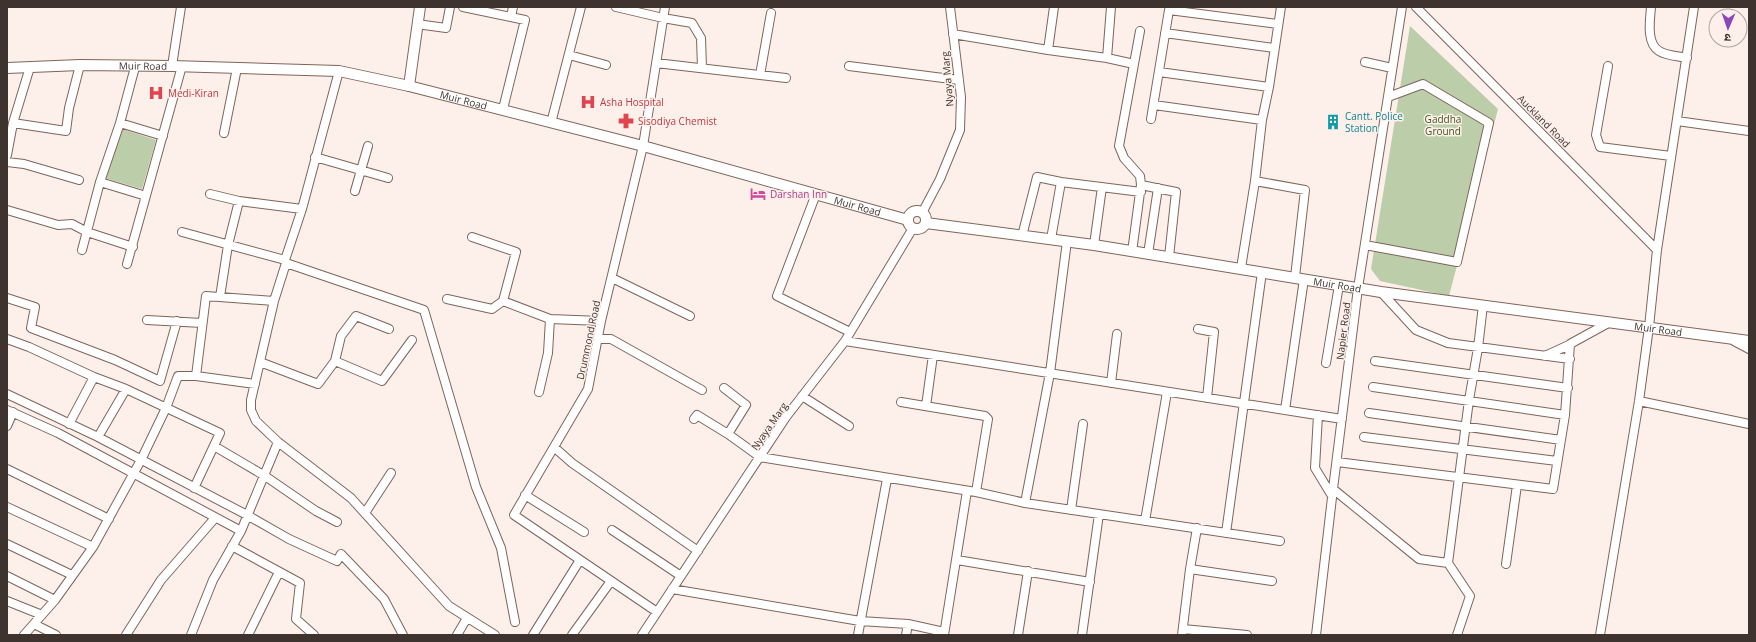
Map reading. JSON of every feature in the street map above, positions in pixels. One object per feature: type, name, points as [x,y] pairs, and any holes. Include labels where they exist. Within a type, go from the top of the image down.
[{"type":"main road","points":[[408,86],[420,7]]},
{"type":"main road","name":"Muir Road","points":[[7,68],[80,65],[135,67],[177,66],[339,71],[408,86],[643,146],[816,194],[911,224]]},
{"type":"main road","points":[[913,212],[922,212],[926,217],[926,222],[925,226],[920,229],[911,224],[909,216],[913,212]]},
{"type":"main road","name":"Muir Road","points":[[926,222],[1094,245],[1381,292],[1749,341]]},
{"type":"street","points":[[127,264],[163,136],[177,66],[181,7]]},
{"type":"street","points":[[417,24],[446,28],[450,7]]},
{"type":"street","points":[[463,7],[525,20],[503,110]]},
{"type":"street","points":[[511,18],[513,7]]},
{"type":"street","points":[[551,122],[581,7]]},
{"type":"street","points":[[616,7],[692,23],[701,38],[702,68]]},
{"type":"street","name":"Drummond Road","points":[[657,612],[514,515],[588,389],[601,321],[643,146],[665,7]]},
{"type":"street","name":"Nyaya Marg","points":[[922,212],[940,179],[960,130],[961,97],[950,7]]},
{"type":"street","points":[[1048,50],[1054,7]]},
{"type":"street","points":[[1107,58],[1111,7]]},
{"type":"street","points":[[1241,268],[1255,182],[1262,120],[1269,87],[1281,7]]},
{"type":"street","name":"Napier Road","points":[[1316,635],[1358,288],[1402,7]]},
{"type":"street","name":"Auckland Road","points":[[1416,7],[1657,250]]},
{"type":"street","points":[[1651,7],[1650,28],[1652,42],[1658,51],[1687,58]]},
{"type":"street","points":[[1600,635],[1639,401],[1657,250],[1694,7]]},
{"type":"street","points":[[1151,119],[1169,10],[1278,24]]},
{"type":"street","points":[[760,75],[770,12]]},
{"type":"street","points":[[1132,252],[1141,189],[1140,176],[1124,158],[1120,146],[1140,31]]},
{"type":"street","points":[[1165,33],[1274,48]]},
{"type":"street","points":[[953,34],[1107,58],[1134,64]]},
{"type":"street","points":[[569,55],[606,65]]},
{"type":"street","points":[[1365,62],[1392,68]]},
{"type":"street","points":[[656,63],[786,78]]},
{"type":"street","points":[[13,123],[66,131],[69,108],[80,65]]},
{"type":"street","points":[[849,66],[959,80]]},
{"type":"street","points":[[1608,66],[1596,135],[1600,147],[1671,156]]},
{"type":"street","points":[[7,155],[13,123],[30,67]]},
{"type":"street","points":[[82,250],[100,182],[120,123],[135,67]]},
{"type":"street","points":[[224,133],[236,68]]},
{"type":"street","points":[[339,71],[302,209],[274,301],[251,400],[251,410],[256,421],[278,442],[351,498],[449,606],[495,635]]},
{"type":"street","points":[[1159,72],[1269,87]]},
{"type":"street","points":[[1365,245],[1457,262],[1489,123],[1423,84],[1388,97]]},
{"type":"street","points":[[1154,104],[1262,120]]},
{"type":"street","points":[[1677,121],[1749,131]]},
{"type":"street","points":[[120,123],[163,136]]},
{"type":"street","points":[[355,191],[368,146]]},
{"type":"street","points":[[315,157],[388,178]]},
{"type":"street","points":[[7,162],[24,164],[79,180]]},
{"type":"street","points":[[1022,236],[1037,177],[1102,188],[1158,188],[1176,192],[1169,257]]},
{"type":"street","points":[[100,182],[146,196]]},
{"type":"street","points":[[1050,239],[1061,182]]},
{"type":"street","points":[[1255,182],[1304,190],[1299,278],[1285,410]]},
{"type":"street","points":[[1094,245],[1102,188]]},
{"type":"street","points":[[1148,254],[1158,188]]},
{"type":"street","points":[[210,194],[239,201],[302,209]]},
{"type":"street","points":[[816,194],[778,296],[850,332]]},
{"type":"street","points":[[220,297],[228,245],[239,201]]},
{"type":"street","points":[[7,210],[58,225],[72,224],[87,232],[133,247]]},
{"type":"street","name":"Nyaya Marg","points":[[644,633],[760,457],[802,396],[845,341],[911,224]]},
{"type":"street","points":[[182,232],[285,261],[424,310],[476,486],[501,548],[515,622]]},
{"type":"street","points":[[447,299],[492,309],[503,301],[516,252],[472,237]]},
{"type":"street","points":[[1025,503],[1050,373],[1067,241]]},
{"type":"street","points":[[1226,533],[1262,272]]},
{"type":"street","points":[[612,278],[690,316]]},
{"type":"street","points":[[1326,363],[1339,285]]},
{"type":"street","points":[[1381,292],[1416,330],[1448,342],[1478,348],[1570,359]]},
{"type":"street","points":[[196,376],[206,296],[274,301]]},
{"type":"street","points":[[7,298],[34,307],[31,328],[116,360],[160,381],[177,321]]},
{"type":"street","points":[[503,301],[550,319],[601,321]]},
{"type":"street","points":[[1457,635],[1470,596],[1448,563],[1469,400],[1478,348],[1482,305]]},
{"type":"street","points":[[260,362],[318,384],[335,361],[341,336],[356,316],[389,329]]},
{"type":"street","points":[[539,392],[548,353],[550,319]]},
{"type":"street","points":[[147,320],[202,323]]},
{"type":"street","points":[[1544,356],[1571,344],[1611,322]]},
{"type":"street","points":[[1198,329],[1214,332],[1207,398]]},
{"type":"street","points":[[1111,383],[1117,334]]},
{"type":"street","points":[[1729,338],[1749,349]]},
{"type":"street","points":[[7,339],[29,347],[94,377],[126,389],[220,433],[194,488]]},
{"type":"street","points":[[598,339],[611,339],[702,390]]},
{"type":"street","points":[[335,361],[382,381],[412,340]]},
{"type":"street","points":[[845,341],[1342,419]]},
{"type":"street","points":[[1337,462],[1553,489],[1565,414],[1571,344]]},
{"type":"street","points":[[926,406],[933,355]]},
{"type":"street","points":[[1375,361],[1568,388]]},
{"type":"street","points":[[24,635],[55,600],[93,547],[110,519],[166,408],[178,376],[196,376],[255,384]]},
{"type":"street","points":[[69,424],[94,377]]},
{"type":"street","points":[[1373,387],[1565,414]]},
{"type":"street","points":[[724,388],[746,405],[728,434]]},
{"type":"street","points":[[98,437],[126,389]]},
{"type":"street","points":[[1145,521],[1167,392]]},
{"type":"street","points":[[7,394],[98,437],[247,515],[289,539],[337,561],[341,554],[384,599],[403,635]]},
{"type":"street","points":[[802,396],[849,426]]},
{"type":"street","points":[[1639,401],[1749,424]]},
{"type":"street","points":[[901,402],[985,416],[988,419],[976,492]]},
{"type":"street","points":[[7,426],[10,411],[58,433],[241,531]]},
{"type":"street","points":[[1369,413],[1561,440]]},
{"type":"street","points":[[694,419],[697,415],[728,434],[760,457],[887,479],[976,492],[1025,503],[1280,541]]},
{"type":"street","points":[[1318,415],[1315,468],[1332,493],[1419,559],[1448,563]]},
{"type":"street","points":[[1071,510],[1083,424]]},
{"type":"street","points":[[1364,437],[1557,461]]},
{"type":"street","points":[[191,635],[213,580],[241,531],[278,442]]},
{"type":"street","points":[[214,446],[265,476],[316,511],[337,522]]},
{"type":"street","points":[[554,447],[572,462],[698,551]]},
{"type":"street","points":[[7,469],[110,519]]},
{"type":"street","points":[[365,513],[391,473]]},
{"type":"street","points":[[858,635],[887,479]]},
{"type":"street","points":[[1506,564],[1517,485]]},
{"type":"street","points":[[672,589],[860,621],[908,624],[944,633],[967,491]]},
{"type":"street","points":[[525,495],[584,532]]},
{"type":"street","points":[[7,507],[93,547]]},
{"type":"street","points":[[1082,635],[1099,514]]},
{"type":"street","points":[[126,635],[161,580],[215,518]]},
{"type":"street","points":[[1197,528],[1182,632],[1247,635]]},
{"type":"street","points":[[612,530],[681,576]]},
{"type":"street","points":[[7,544],[72,575]]},
{"type":"street","points":[[232,546],[300,583],[296,619],[314,635]]},
{"type":"street","points":[[533,635],[580,560]]},
{"type":"street","points":[[957,560],[1090,582]]},
{"type":"street","points":[[1190,569],[1272,581]]},
{"type":"street","points":[[1018,635],[1028,571]]},
{"type":"street","points":[[248,635],[279,572]]},
{"type":"street","points":[[7,576],[55,600]]},
{"type":"street","points":[[572,635],[611,581]]},
{"type":"street","points":[[7,601],[42,615]]},
{"type":"street","points":[[457,635],[467,618]]},
{"type":"street","points":[[34,624],[56,635]]},
{"type":"street","points":[[906,635],[908,624]]},
{"type":"green space","name":"Gaddha Ground","points":[[1410,26],[1498,109],[1449,296],[1380,281],[1371,269]]},
{"type":"green space","points":[[120,128],[156,140],[142,189],[105,178]]},
{"type":"place","name":"Medi-Kiran","points":[[156,93]]},
{"type":"place","name":"Asha Hospital","points":[[588,102]]},
{"type":"place","name":"Sisodiya Chemist","points":[[626,121]]},
{"type":"place","name":"Cantt. Police Station","points":[[1333,122]]},
{"type":"place","name":"Darshan Inn","points":[[758,194]]}]
